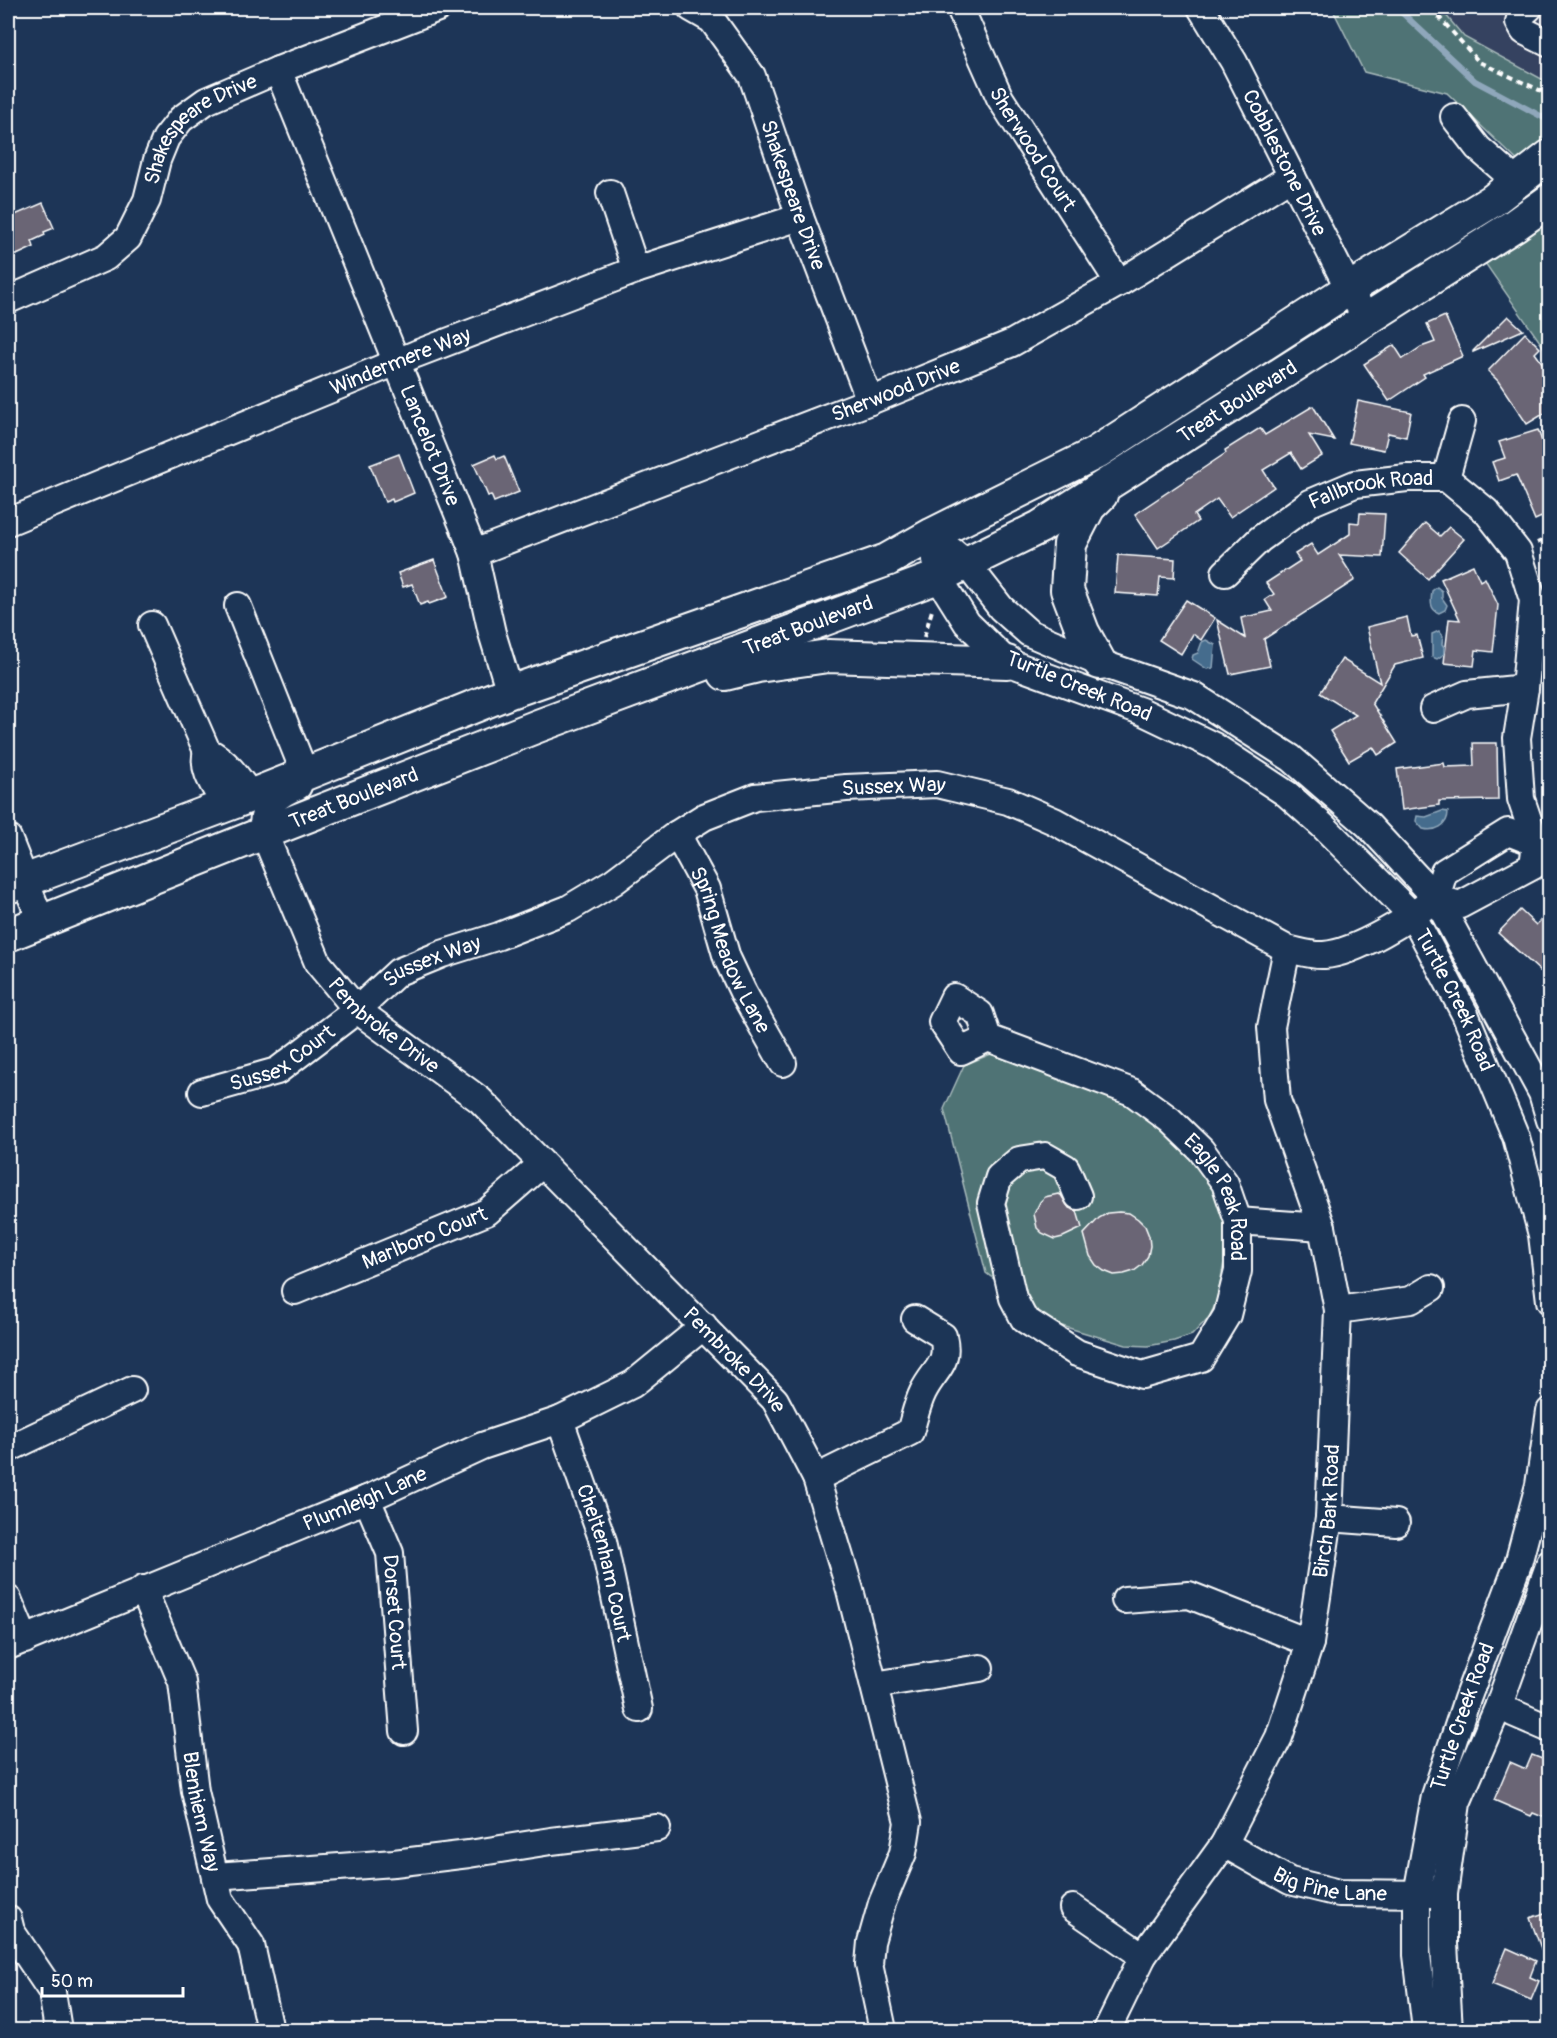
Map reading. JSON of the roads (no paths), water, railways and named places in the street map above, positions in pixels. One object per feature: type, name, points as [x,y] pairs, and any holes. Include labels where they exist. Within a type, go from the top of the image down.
[{"type":"main road","name":"Treat Boulevard","points":[[16,884],[239,801],[510,692],[887,560],[933,534],[1094,454],[1349,289],[1492,201],[1548,158]]},
{"type":"main road","name":"Treat Boulevard","points":[[8,935],[601,702],[936,588],[966,563],[1040,527],[1110,484],[1515,225],[1550,200]]},
{"type":"main road","points":[[1100,663],[1083,632],[1066,590],[1070,544],[1089,507],[1110,484]]},
{"type":"main road","points":[[601,702],[758,666],[828,656],[1007,662]]},
{"type":"street","name":"Shakespeare Drive","points":[[8,300],[106,257],[128,238],[147,200],[157,160],[166,138],[181,119],[206,101],[433,8]]},
{"type":"street","name":"Shakespeare Drive","points":[[691,8],[712,20],[752,76],[800,217],[870,401]]},
{"type":"street","name":"Sherwood Court","points":[[960,8],[1000,98],[1119,283]]},
{"type":"street","name":"Cobblestone Drive","points":[[1201,8],[1234,62],[1349,289],[1367,319]]},
{"type":"street","points":[[1529,8],[1521,15],[1519,22],[1524,30],[1550,44]]},
{"type":"street","name":"Lancelot Drive","points":[[278,70],[474,553],[492,633],[510,692]]},
{"type":"street","points":[[1454,117],[1478,148],[1517,182]]},
{"type":"street","name":"Sherwood Drive","points":[[474,553],[870,401],[1012,343],[1119,283],[1292,176]]},
{"type":"street","points":[[610,193],[636,270]]},
{"type":"street","name":"Windermere Way","points":[[8,522],[395,362],[636,270],[800,217]]},
{"type":"street","points":[[1446,478],[1462,421]]},
{"type":"street","name":"Fallbrook Road","points":[[1225,573],[1260,539],[1310,503],[1355,484],[1407,478],[1446,478],[1486,511],[1518,552],[1533,600],[1525,688],[1517,738],[1521,799],[1543,852]]},
{"type":"street","name":"Turtle Creek Road","points":[[933,534],[966,563],[1001,609],[1029,633],[1100,663],[1194,696],[1291,758],[1368,825],[1436,898],[1542,1093],[1550,1120]]},
{"type":"street","name":"Turtle Creek Road","points":[[933,534],[936,588],[1007,662],[1141,711],[1214,746],[1287,794],[1322,825],[1413,916],[1465,1014],[1516,1137],[1542,1235],[1550,1301]]},
{"type":"street","points":[[238,606],[305,774]]},
{"type":"street","points":[[152,625],[207,751],[222,760],[238,777],[239,801]]},
{"type":"street","points":[[1433,709],[1467,694],[1525,688]]},
{"type":"street","points":[[264,833],[264,816],[282,792],[416,741],[426,733],[429,724]]},
{"type":"street","name":"Sussex Way","points":[[357,1010],[398,972],[568,909],[613,882],[677,834],[704,818],[755,797],[846,788],[937,784],[1008,801],[1054,821],[1287,950],[1323,955],[1346,949],[1383,933],[1413,916],[1436,898]]},
{"type":"street","points":[[172,825],[187,831],[227,816],[234,816],[264,833]]},
{"type":"street","points":[[1508,832],[1543,852],[1533,866],[1460,905],[1436,898],[1444,872],[1508,832]]},
{"type":"street","name":"Pembroke Drive","points":[[264,833],[318,963],[357,1010],[480,1100],[704,1326],[775,1400],[816,1478],[850,1590],[908,1822],[903,1853],[882,1903],[871,1942],[869,1964],[883,2031]]},
{"type":"street","name":"Spring Meadow Lane","points":[[677,834],[707,889],[727,957],[743,992],[783,1064]]},
{"type":"street","points":[[8,838],[16,884],[41,921]]},
{"type":"street","name":"Birch Bark Road","points":[[1107,2031],[1143,1956],[1224,1844],[1279,1737],[1310,1643],[1329,1518],[1338,1310],[1322,1227],[1277,1100],[1271,1027],[1287,950]]},
{"type":"street","name":"Sussex Court","points":[[201,1092],[277,1071],[357,1010]]},
{"type":"street","name":"Eagle Peak Road","points":[[988,1038],[1132,1092],[1170,1120],[1201,1150],[1226,1183],[1238,1221],[1238,1271],[1227,1315],[1201,1358],[1142,1375],[1077,1353],[1024,1319],[1013,1298],[991,1203],[999,1177],[1019,1160],[1045,1156],[1066,1168],[1078,1196]]},
{"type":"street","name":"Marlboro Court","points":[[295,1291],[487,1212],[542,1164]]},
{"type":"street","points":[[1238,1221],[1322,1227]]},
{"type":"street","points":[[1338,1310],[1412,1300],[1431,1287]]},
{"type":"street","points":[[816,1478],[910,1432],[923,1392],[944,1360],[946,1349],[943,1336],[915,1319]]},
{"type":"street","name":"Plumleigh Lane","points":[[16,1643],[367,1498],[482,1446],[560,1420],[633,1384],[704,1326]]},
{"type":"street","points":[[8,1449],[132,1390]]},
{"type":"street","name":"Turtle Creek Road","points":[[1426,2031],[1416,1955],[1417,1894],[1435,1796],[1467,1699],[1518,1564],[1539,1485],[1550,1412]]},
{"type":"street","name":"Cheltenham Court","points":[[560,1420],[603,1541],[639,1709]]},
{"type":"street","name":"Dorset Court","points":[[367,1498],[390,1553],[404,1731]]},
{"type":"street","points":[[1329,1518],[1396,1523]]},
{"type":"street","name":"Turtle Creek Road","points":[[1449,2031],[1444,1944],[1444,1894],[1457,1803],[1499,1705],[1550,1563]]},
{"type":"street","name":"Blenhiem Way","points":[[143,1589],[182,1682],[195,1791],[220,1899],[251,1945],[270,2031]]},
{"type":"street","points":[[1125,1600],[1189,1595],[1310,1643]]},
{"type":"street","points":[[8,1599],[16,1643]]},
{"type":"street","points":[[874,1685],[980,1668]]},
{"type":"street","points":[[1499,1705],[1550,1729]]},
{"type":"street","points":[[215,1876],[394,1863],[469,1854],[551,1840],[657,1828]]},
{"type":"street","name":"Big Pine Lane","points":[[1224,1844],[1290,1881],[1339,1893],[1444,1894]]},
{"type":"street","points":[[1073,1908],[1143,1956]]},
{"type":"street","points":[[8,1919],[11,1931],[52,1992],[58,2031]]},
{"type":"waterway","points":[[1397,8],[1475,81],[1550,121]]}]
